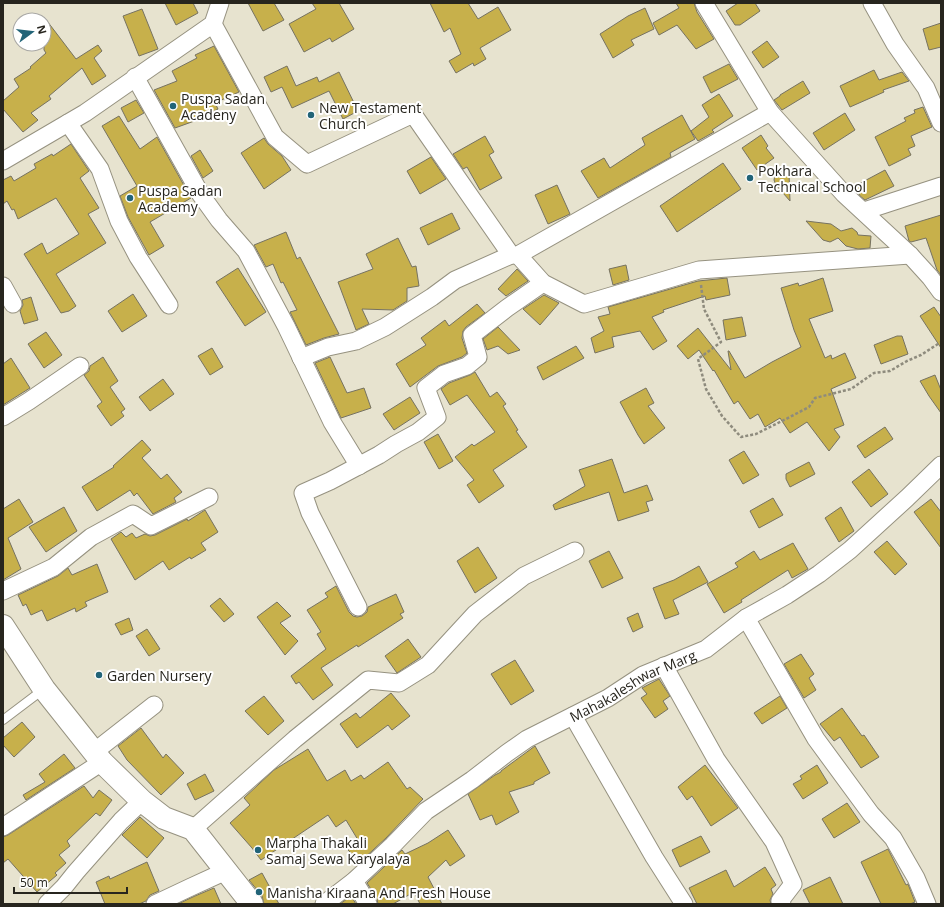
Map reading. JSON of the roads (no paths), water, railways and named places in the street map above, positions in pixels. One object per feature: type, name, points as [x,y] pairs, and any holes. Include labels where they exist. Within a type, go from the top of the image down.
[{"type":"main road","points":[[3,626],[44,689],[98,757],[142,802],[164,818],[193,829],[252,904]]},
{"type":"street","points":[[3,161],[85,113],[213,24],[220,3]]},
{"type":"street","points":[[704,3],[770,112],[821,169],[930,277],[941,292]]},
{"type":"street","points":[[872,3],[895,44],[926,88],[941,123]]},
{"type":"street","points":[[213,24],[275,137],[307,164],[413,114],[515,255],[543,283],[584,304],[699,270],[910,256]]},
{"type":"street","points":[[135,78],[201,195],[219,220],[246,251],[286,326],[332,422],[359,466]]},
{"type":"street","points":[[301,358],[328,347],[356,341],[385,327],[432,297],[455,280],[515,255],[770,112]]},
{"type":"street","points":[[68,122],[100,169],[119,221],[138,257],[169,305]]},
{"type":"street","points":[[864,211],[941,186]]},
{"type":"street","points":[[358,607],[310,513],[303,493],[359,466],[418,432],[437,416],[426,388],[444,374],[467,366],[478,357],[472,335],[543,283]]},
{"type":"street","points":[[3,286],[12,304]]},
{"type":"street","points":[[3,417],[80,366]]},
{"type":"street","name":"Mahakaleshwar Marg","points":[[324,904],[354,881],[426,811],[472,780],[512,749],[608,698],[643,675],[706,649],[746,618],[787,595],[819,574],[850,550],[941,465]]},
{"type":"street","points":[[3,591],[54,567],[91,537],[133,514],[151,526],[209,497]]},
{"type":"street","points":[[193,829],[295,739],[368,680],[399,683],[428,665],[475,614],[524,576],[575,551]]},
{"type":"street","points":[[746,618],[816,739],[871,814],[893,838],[916,878],[927,904]]},
{"type":"street","points":[[664,666],[716,759],[774,842],[793,884],[780,901],[782,904]]},
{"type":"street","points":[[3,827],[98,757],[154,705]]},
{"type":"street","points":[[573,716],[654,857],[684,904]]},
{"type":"street","points":[[47,904],[64,887],[121,821],[142,802]]},
{"type":"street","points":[[155,904],[191,886],[226,872]]},
{"type":"street","points":[[354,881],[368,904]]},
{"type":"lane","points":[[3,720],[44,689]]},
{"type":"place","name":"Puspa Sadan Acadeny","points":[[173,106]]},
{"type":"place","name":"New Testament Church","points":[[311,115]]},
{"type":"place","name":"Pokhara Technical School","points":[[750,178]]},
{"type":"place","name":"Puspa Sadan Academy","points":[[130,198]]},
{"type":"place","name":"Garden Nursery","points":[[99,675]]},
{"type":"place","name":"Marpha Thakali Samaj Sewa Karyalaya","points":[[258,850]]},
{"type":"place","name":"Manisha Kiraana And Fresh House","points":[[259,892]]}]
